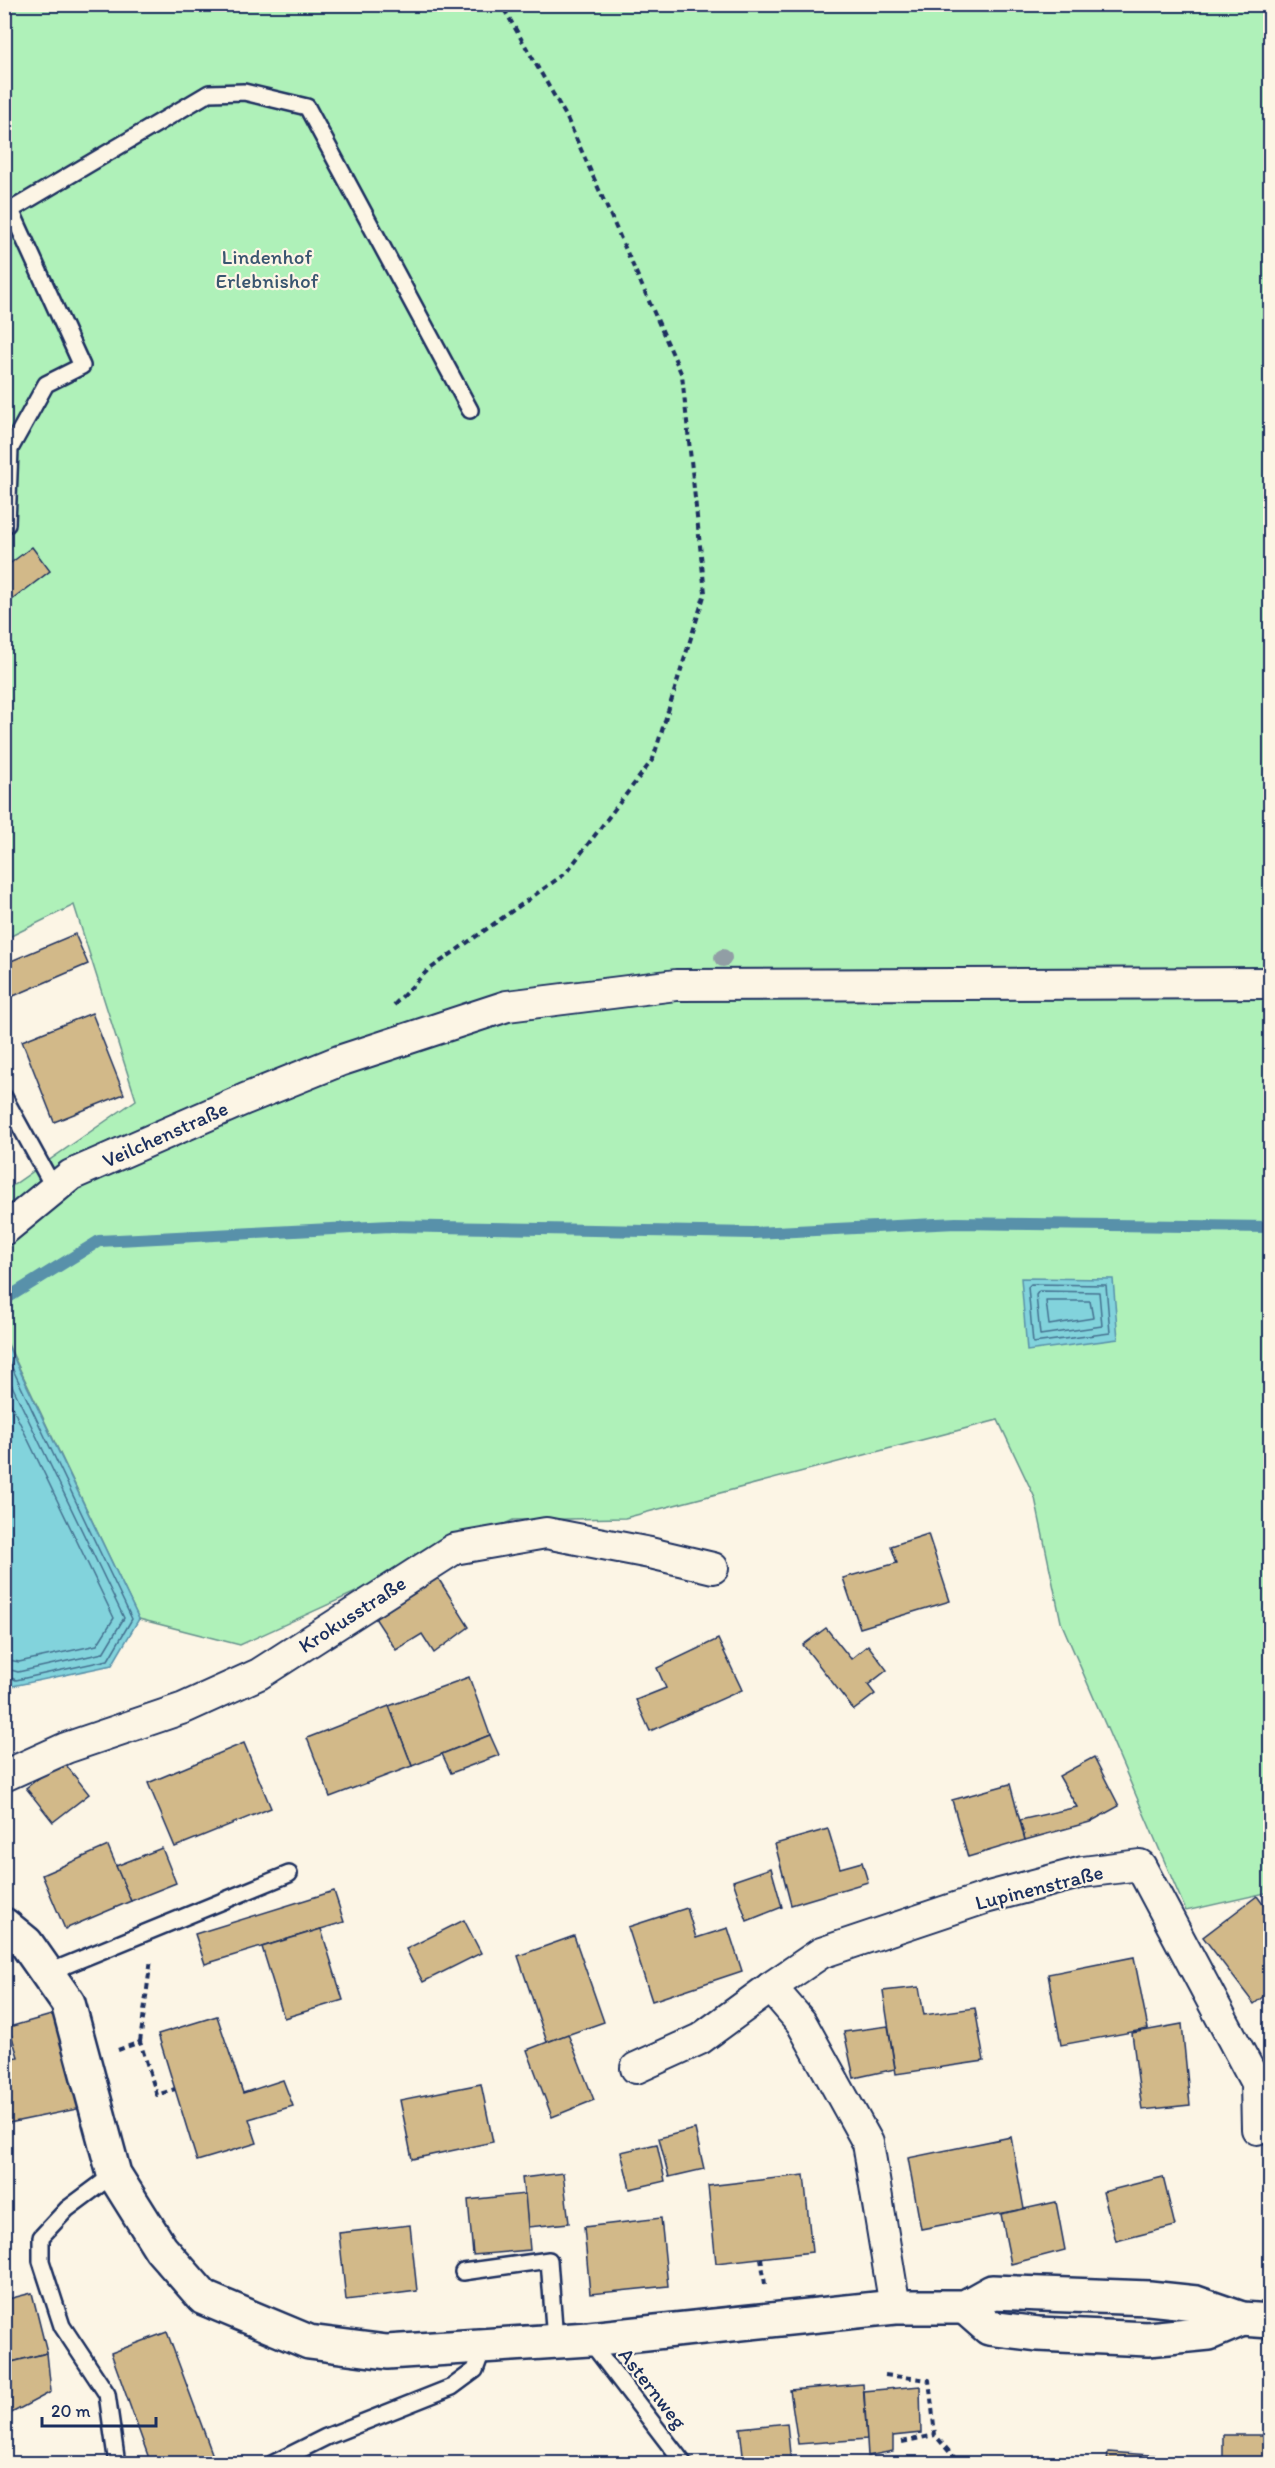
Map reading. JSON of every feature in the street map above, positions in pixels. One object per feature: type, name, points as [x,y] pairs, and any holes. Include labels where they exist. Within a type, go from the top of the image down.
[{"type":"main road","points":[[4,1925],[26,1942],[68,2003],[114,2174],[161,2249],[204,2298],[309,2342],[387,2352],[589,2339],[895,2307],[964,2307],[989,2328],[1038,2334],[1148,2338],[1209,2333],[1256,2320]]},
{"type":"street","name":"Veilchenstraße","points":[[4,1230],[54,1188],[82,1170],[244,1099],[339,1061],[507,1006],[676,986],[1270,982]]},
{"type":"street","name":"Krokusstraße","points":[[4,1776],[66,1748],[184,1708],[259,1674],[454,1550],[546,1533],[713,1568]]},
{"type":"street","name":"Lupinenstraße","points":[[636,2068],[700,2039],[821,1953],[986,1898],[1083,1872],[1140,1865],[1256,2083],[1257,2129]]},
{"type":"street","points":[[771,1987],[801,2022],[868,2143],[895,2307]]},
{"type":"lane","points":[[4,525],[6,524],[10,449],[46,384],[82,366],[11,210],[209,93],[244,92],[307,107],[470,410]]},
{"type":"lane","points":[[4,1097],[54,1188]]},
{"type":"lane","points":[[47,1973],[289,1874]]},
{"type":"lane","points":[[114,2174],[67,2209],[41,2236],[41,2261],[62,2326],[107,2394],[117,2463]]},
{"type":"lane","points":[[463,2272],[549,2260],[555,2341]]},
{"type":"lane","name":"Asternweg","points":[[589,2339],[684,2463]]},
{"type":"lane","points":[[272,2463],[326,2437],[452,2387],[475,2370],[484,2346]]},
{"type":"path","points":[[387,1012],[427,971],[566,873],[652,759],[705,592],[682,375],[566,116],[501,4]]},
{"type":"path","points":[[156,1928],[140,2042],[157,2095],[175,2089]]},
{"type":"path","points":[[84,2062],[140,2042]]},
{"type":"path","points":[[885,2375],[929,2380],[935,2435],[958,2462]]},
{"type":"path","points":[[902,2442],[935,2435]]},
{"type":"green space","name":"Lindenhof Erlebnishof","points":[[5,5],[1270,5],[1270,1892],[1186,1911],[1061,1622],[1035,1498],[998,1420],[625,1518],[513,1520],[240,1645],[139,1619],[5,1338],[5,1191],[136,1100],[74,905],[5,939]]},
{"type":"water","points":[[1021,1278],[1113,1279],[1118,1339],[1027,1351]]},
{"type":"water","points":[[4,1338],[139,1619],[112,1665],[13,1686],[4,1679]]},
{"type":"building","points":[[32,547],[50,571],[4,606],[4,568]]},
{"type":"building","points":[[75,934],[88,964],[4,1000],[4,964]]},
{"type":"building","points":[[92,1013],[124,1094],[54,1122],[22,1041]]},
{"type":"building","points":[[928,1534],[950,1601],[860,1628],[843,1578],[897,1563],[891,1546]]},
{"type":"building","points":[[438,1578],[469,1627],[434,1653],[422,1634],[396,1650],[375,1618]]},
{"type":"building","points":[[826,1628],[851,1659],[868,1645],[887,1670],[868,1685],[875,1694],[854,1710],[803,1645]]},
{"type":"building","points":[[718,1639],[742,1690],[650,1731],[636,1700],[666,1688],[657,1668]]},
{"type":"building","points":[[469,1677],[490,1735],[412,1766],[389,1706]]},
{"type":"building","points":[[389,1706],[412,1766],[330,1797],[307,1738]]},
{"type":"building","points":[[490,1735],[499,1755],[451,1773],[442,1754]]},
{"type":"building","points":[[244,1743],[271,1808],[175,1847],[148,1783]]},
{"type":"building","points":[[1094,1757],[1119,1806],[1090,1822],[1025,1840],[1020,1820],[1077,1807],[1059,1776]]},
{"type":"building","points":[[62,1760],[89,1794],[53,1822],[26,1788]]},
{"type":"building","points":[[1010,1784],[1025,1840],[968,1857],[952,1800]]},
{"type":"building","points":[[828,1829],[840,1868],[862,1862],[868,1882],[791,1905],[775,1844]]},
{"type":"building","points":[[108,1846],[131,1901],[65,1929],[42,1875]]},
{"type":"building","points":[[162,1848],[176,1883],[131,1901],[116,1866]]},
{"type":"building","points":[[771,1868],[782,1907],[747,1921],[733,1881]]},
{"type":"building","points":[[334,1891],[344,1922],[205,1964],[195,1934]]},
{"type":"building","points":[[1257,1896],[1270,1914],[1270,1991],[1254,2004],[1203,1937]]},
{"type":"building","points":[[687,1908],[696,1938],[728,1928],[742,1971],[652,2001],[628,1927]]},
{"type":"building","points":[[464,1920],[481,1953],[423,1982],[406,1949]]},
{"type":"building","points":[[321,1929],[343,2000],[284,2018],[262,1947]]},
{"type":"building","points":[[574,1936],[604,2022],[547,2042],[518,1956]]},
{"type":"building","points":[[1134,1957],[1148,2029],[1061,2045],[1048,1974]]},
{"type":"building","points":[[919,1987],[924,2015],[975,2008],[984,2061],[896,2074],[883,1991]]},
{"type":"building","points":[[55,2014],[82,2108],[4,2124],[4,2059],[18,2057],[9,2027]]},
{"type":"building","points":[[217,2016],[243,2093],[283,2080],[293,2106],[249,2119],[257,2143],[197,2161],[158,2034]]},
{"type":"building","points":[[1182,2024],[1190,2105],[1142,2110],[1132,2033]]},
{"type":"building","points":[[888,2026],[895,2069],[854,2078],[844,2032]]},
{"type":"building","points":[[568,2034],[594,2100],[552,2117],[527,2050]]},
{"type":"building","points":[[481,2084],[493,2142],[412,2159],[400,2100]]},
{"type":"building","points":[[695,2129],[704,2169],[669,2177],[659,2138]]},
{"type":"building","points":[[1011,2137],[1024,2209],[921,2229],[908,2158]]},
{"type":"building","points":[[657,2144],[665,2181],[630,2189],[621,2152]]},
{"type":"building","points":[[563,2173],[569,2223],[528,2227],[522,2178]]},
{"type":"building","points":[[804,2175],[812,2252],[716,2263],[708,2186]]},
{"type":"building","points":[[1163,2177],[1175,2226],[1116,2241],[1103,2192]]},
{"type":"building","points":[[525,2194],[530,2250],[473,2255],[468,2200]]},
{"type":"building","points":[[1056,2202],[1065,2250],[1011,2264],[1001,2214]]},
{"type":"building","points":[[661,2218],[668,2286],[590,2294],[584,2227]]},
{"type":"building","points":[[410,2225],[417,2291],[346,2300],[339,2233]]},
{"type":"building","points":[[32,2293],[47,2353],[4,2364],[4,2300]]},
{"type":"building","points":[[167,2332],[216,2464],[151,2464],[111,2353]]},
{"type":"building","points":[[47,2353],[51,2392],[4,2417],[4,2364]]},
{"type":"building","points":[[863,2384],[867,2439],[798,2444],[790,2390]]},
{"type":"building","points":[[920,2386],[921,2433],[893,2436],[893,2451],[868,2456],[864,2391]]},
{"type":"building","points":[[787,2423],[791,2464],[744,2464],[740,2428]]},
{"type":"building","points":[[1223,2435],[1270,2435],[1270,2464],[1223,2464]]},
{"type":"building","points":[[1108,2452],[1191,2458],[1191,2464],[1107,2464]]},
{"type":"waterway","points":[[4,1300],[99,1241],[390,1226],[753,1233],[956,1223],[1270,1227]]}]
